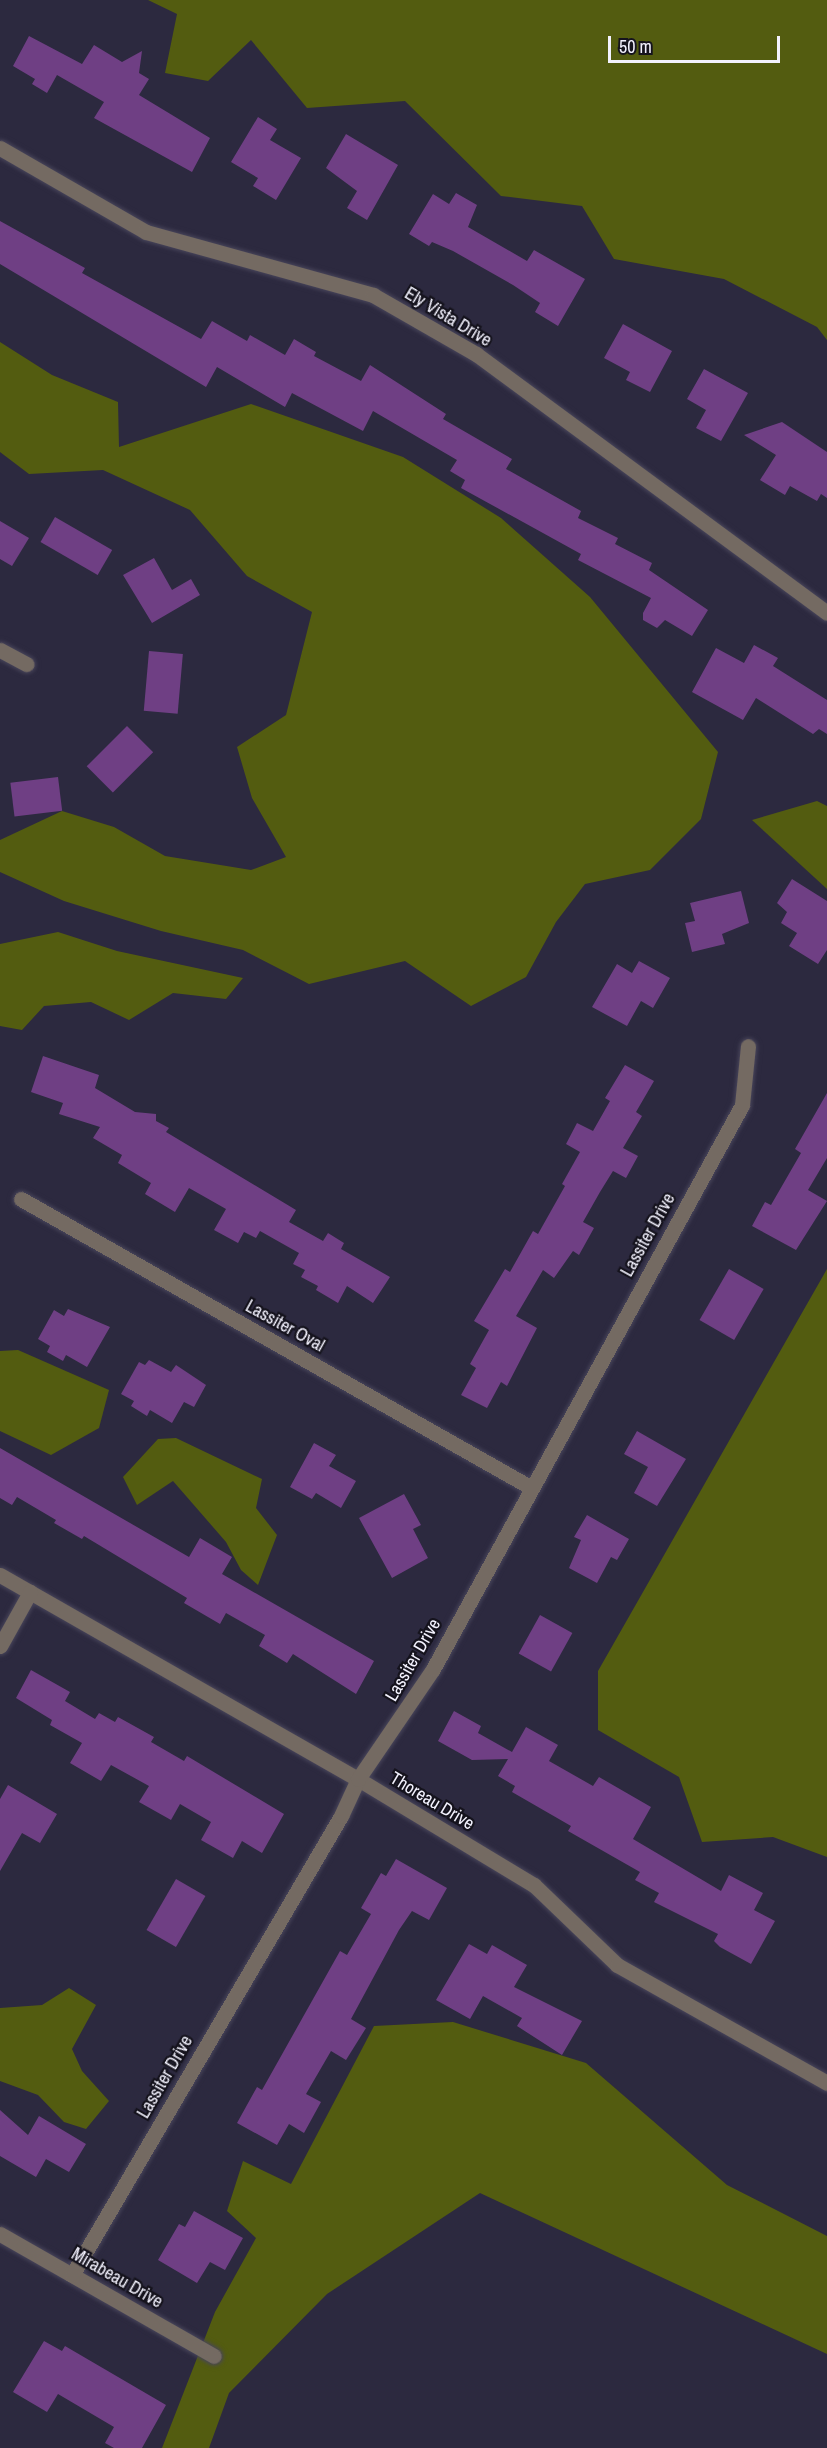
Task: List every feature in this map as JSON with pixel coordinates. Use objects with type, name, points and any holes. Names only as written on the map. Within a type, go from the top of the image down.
[{"type":"street","name":"Ely Vista Drive","points":[[0,148],[146,232],[373,295],[476,354],[827,613]]},
{"type":"street","points":[[0,650],[26,664]]},
{"type":"street","name":"Lassiter Drive","points":[[72,2275],[335,1826],[358,1779],[433,1669],[530,1487],[742,1105],[748,1046]]},
{"type":"street","name":"Lassiter Oval","points":[[21,1199],[530,1487]]},
{"type":"street","name":"Thoreau Drive","points":[[0,1575],[358,1779],[534,1885],[617,1965],[827,2083]]},
{"type":"street","points":[[0,1646],[30,1592]]},
{"type":"street","name":"Mirabeau Drive","points":[[0,2234],[214,2356]]},
{"type":"green space","points":[[148,0],[827,0],[827,340],[817,327],[724,279],[614,259],[582,206],[501,196],[405,101],[307,108],[251,40],[208,81],[165,73],[177,14]]},
{"type":"green space","points":[[0,342],[52,375],[118,402],[119,447],[251,404],[403,457],[501,518],[590,597],[718,752],[701,819],[650,870],[585,884],[556,922],[526,977],[471,1006],[405,961],[309,984],[243,950],[161,931],[64,901],[0,872],[0,840],[62,811],[114,827],[165,856],[251,870],[286,857],[252,798],[237,747],[286,715],[312,612],[247,576],[190,510],[103,470],[29,474],[0,452]]},
{"type":"green space","points":[[817,801],[827,806],[827,889],[752,820]]},
{"type":"green space","points":[[58,932],[117,951],[243,978],[226,999],[173,993],[129,1020],[91,1002],[44,1006],[22,1030],[0,1026],[0,944]]},
{"type":"green space","points":[[827,1269],[827,1857],[773,1837],[702,1842],[679,1777],[598,1730],[598,1671]]},
{"type":"green space","points":[[18,1350],[109,1390],[99,1428],[51,1455],[0,1431],[0,1351]]},
{"type":"green space","points":[[176,1438],[262,1479],[256,1508],[277,1535],[258,1585],[241,1570],[226,1542],[173,1481],[137,1505],[123,1477],[158,1439]]},
{"type":"green space","points":[[69,1988],[96,2005],[72,2049],[82,2071],[109,2101],[86,2129],[64,2122],[38,2095],[0,2081],[0,2008],[42,2005]]},
{"type":"green space","points":[[453,2022],[586,2063],[727,2185],[827,2236],[827,2354],[480,2193],[327,2294],[229,2393],[209,2448],[162,2448],[215,2312],[256,2238],[227,2211],[243,2161],[291,2184],[374,2026]]},
{"type":"building","points":[[29,36],[82,64],[94,45],[122,62],[142,51],[139,73],[149,79],[139,95],[210,138],[192,172],[94,118],[104,102],[57,75],[47,93],[32,84],[35,79],[13,66]]},
{"type":"building","points":[[258,117],[277,129],[270,140],[301,158],[276,200],[253,186],[258,178],[231,162]]},
{"type":"building","points":[[346,134],[398,165],[367,220],[347,208],[357,191],[326,168]]},
{"type":"building","points":[[456,193],[477,205],[468,227],[527,261],[534,250],[585,279],[558,326],[535,312],[540,303],[513,285],[453,251],[432,242],[429,246],[409,234],[433,194],[449,204]]},
{"type":"building","points":[[0,221],[85,268],[82,273],[201,339],[212,321],[247,341],[250,335],[285,355],[294,339],[316,352],[314,356],[361,381],[370,365],[446,414],[443,419],[512,459],[506,469],[581,511],[578,518],[618,538],[615,544],[652,563],[649,570],[708,610],[692,636],[665,620],[657,628],[643,620],[643,613],[651,598],[578,560],[581,554],[461,488],[465,480],[450,471],[457,460],[373,411],[363,431],[292,393],[285,407],[217,367],[206,387],[0,264]]},
{"type":"building","points":[[623,324],[672,351],[650,392],[626,380],[630,372],[604,358]]},
{"type":"building","points":[[704,369],[748,393],[721,441],[696,428],[706,410],[687,399]]},
{"type":"building","points":[[782,422],[827,452],[827,498],[821,494],[817,501],[790,486],[785,495],[760,480],[776,455],[744,435]]},
{"type":"building","points":[[55,517],[112,550],[98,575],[41,542]]},
{"type":"building","points":[[0,521],[29,538],[12,566],[0,559]]},
{"type":"building","points":[[154,558],[172,590],[191,579],[200,595],[152,623],[123,575]]},
{"type":"building","points":[[754,645],[778,658],[773,666],[827,700],[827,734],[819,729],[813,734],[756,698],[743,720],[692,692],[716,648],[744,663]]},
{"type":"building","points":[[149,651],[183,654],[178,714],[144,711]]},
{"type":"building","points":[[127,726],[153,752],[113,792],[87,766]]},
{"type":"building","points":[[58,777],[62,811],[15,817],[10,783]]},
{"type":"building","points":[[792,879],[827,901],[827,950],[818,964],[789,946],[797,933],[781,923],[787,912],[777,903]]},
{"type":"building","points":[[741,891],[749,923],[722,934],[725,944],[692,952],[685,923],[695,921],[690,903]]},
{"type":"building","points":[[639,961],[670,978],[653,1008],[641,1001],[627,1026],[592,1007],[617,964],[632,973]]},
{"type":"building","points":[[43,1056],[99,1075],[95,1088],[135,1112],[156,1114],[156,1121],[169,1128],[166,1132],[296,1210],[289,1222],[323,1241],[328,1233],[344,1243],[341,1249],[390,1277],[373,1303],[347,1286],[338,1303],[316,1290],[318,1286],[301,1277],[305,1270],[293,1264],[299,1253],[260,1231],[256,1238],[244,1232],[238,1243],[214,1230],[226,1209],[189,1188],[175,1212],[145,1194],[151,1183],[118,1163],[122,1155],[93,1138],[100,1127],[59,1114],[63,1103],[31,1092]]},
{"type":"building","points":[[625,1065],[654,1081],[636,1112],[642,1116],[623,1148],[638,1156],[626,1178],[613,1171],[600,1192],[583,1222],[594,1228],[579,1255],[573,1251],[554,1278],[543,1270],[516,1316],[537,1328],[507,1386],[501,1382],[487,1408],[461,1395],[476,1368],[470,1364],[489,1330],[474,1321],[505,1269],[510,1272],[533,1231],[538,1234],[565,1186],[562,1184],[580,1152],[566,1144],[577,1123],[593,1131],[610,1101],[605,1098]]},
{"type":"building","points":[[827,1093],[827,1158],[808,1190],[827,1201],[796,1250],[752,1226],[765,1202],[771,1205],[801,1153],[795,1149]]},
{"type":"building","points":[[729,1269],[764,1289],[734,1340],[700,1320]]},
{"type":"building","points":[[68,1309],[110,1327],[87,1367],[66,1355],[63,1361],[47,1352],[50,1346],[38,1339],[54,1310],[64,1316]]},
{"type":"building","points":[[149,1360],[171,1372],[176,1365],[206,1385],[194,1407],[184,1402],[172,1423],[150,1410],[147,1416],[131,1406],[134,1401],[121,1394],[139,1362],[145,1365]]},
{"type":"building","points":[[637,1431],[686,1459],[657,1506],[634,1493],[648,1467],[624,1454]]},
{"type":"building","points":[[314,1443],[336,1455],[329,1466],[356,1481],[341,1508],[316,1493],[312,1499],[290,1487]]},
{"type":"building","points":[[0,1448],[189,1557],[200,1538],[232,1557],[222,1574],[374,1661],[356,1694],[293,1654],[287,1663],[259,1646],[265,1635],[226,1613],[220,1624],[184,1603],[187,1598],[84,1536],[82,1539],[54,1523],[56,1520],[17,1497],[12,1505],[0,1498]]},
{"type":"building","points":[[404,1494],[421,1525],[413,1529],[428,1558],[392,1578],[359,1518]]},
{"type":"building","points":[[587,1515],[629,1539],[617,1560],[611,1557],[597,1583],[569,1568],[581,1540],[574,1537]]},
{"type":"building","points":[[540,1615],[572,1633],[551,1671],[519,1653]]},
{"type":"building","points":[[31,1670],[70,1692],[65,1701],[95,1719],[99,1713],[115,1722],[118,1717],[154,1737],[151,1742],[184,1761],[187,1756],[284,1814],[262,1853],[242,1841],[233,1858],[201,1840],[211,1822],[180,1804],[171,1820],[139,1802],[149,1786],[111,1765],[101,1781],[70,1763],[82,1743],[50,1725],[52,1720],[16,1698]]},
{"type":"building","points":[[454,1711],[481,1726],[478,1733],[512,1752],[526,1727],[558,1745],[549,1761],[593,1786],[599,1777],[651,1807],[633,1839],[721,1891],[729,1875],[763,1893],[754,1910],[775,1921],[751,1964],[720,1947],[714,1941],[718,1934],[654,1902],[659,1893],[635,1880],[640,1872],[568,1831],[571,1826],[512,1792],[515,1786],[498,1776],[508,1759],[472,1760],[438,1741]]},
{"type":"building","points":[[8,1785],[57,1814],[40,1843],[22,1833],[0,1871],[0,1799]]},
{"type":"building","points":[[396,1859],[447,1888],[429,1920],[412,1911],[399,1930],[351,2019],[366,2028],[346,2060],[331,2051],[306,2094],[321,2102],[304,2133],[289,2124],[277,2145],[237,2123],[257,2087],[262,2090],[340,1951],[347,1955],[371,1914],[361,1908],[381,1873],[386,1876]]},
{"type":"building","points":[[176,1879],[205,1896],[176,1947],[146,1930]]},
{"type":"building","points":[[469,1944],[487,1954],[492,1945],[527,1965],[514,1987],[582,2021],[562,2055],[517,2026],[522,2018],[483,1996],[470,2019],[436,2000]]},
{"type":"building","points":[[0,2110],[28,2135],[39,2116],[86,2144],[69,2172],[46,2159],[36,2177],[0,2156]]},
{"type":"building","points":[[194,2211],[243,2238],[225,2270],[210,2262],[197,2283],[158,2260],[179,2224],[185,2227]]},
{"type":"building","points":[[44,2341],[62,2351],[65,2346],[166,2405],[142,2448],[114,2448],[105,2443],[114,2427],[58,2394],[47,2412],[13,2392]]}]
